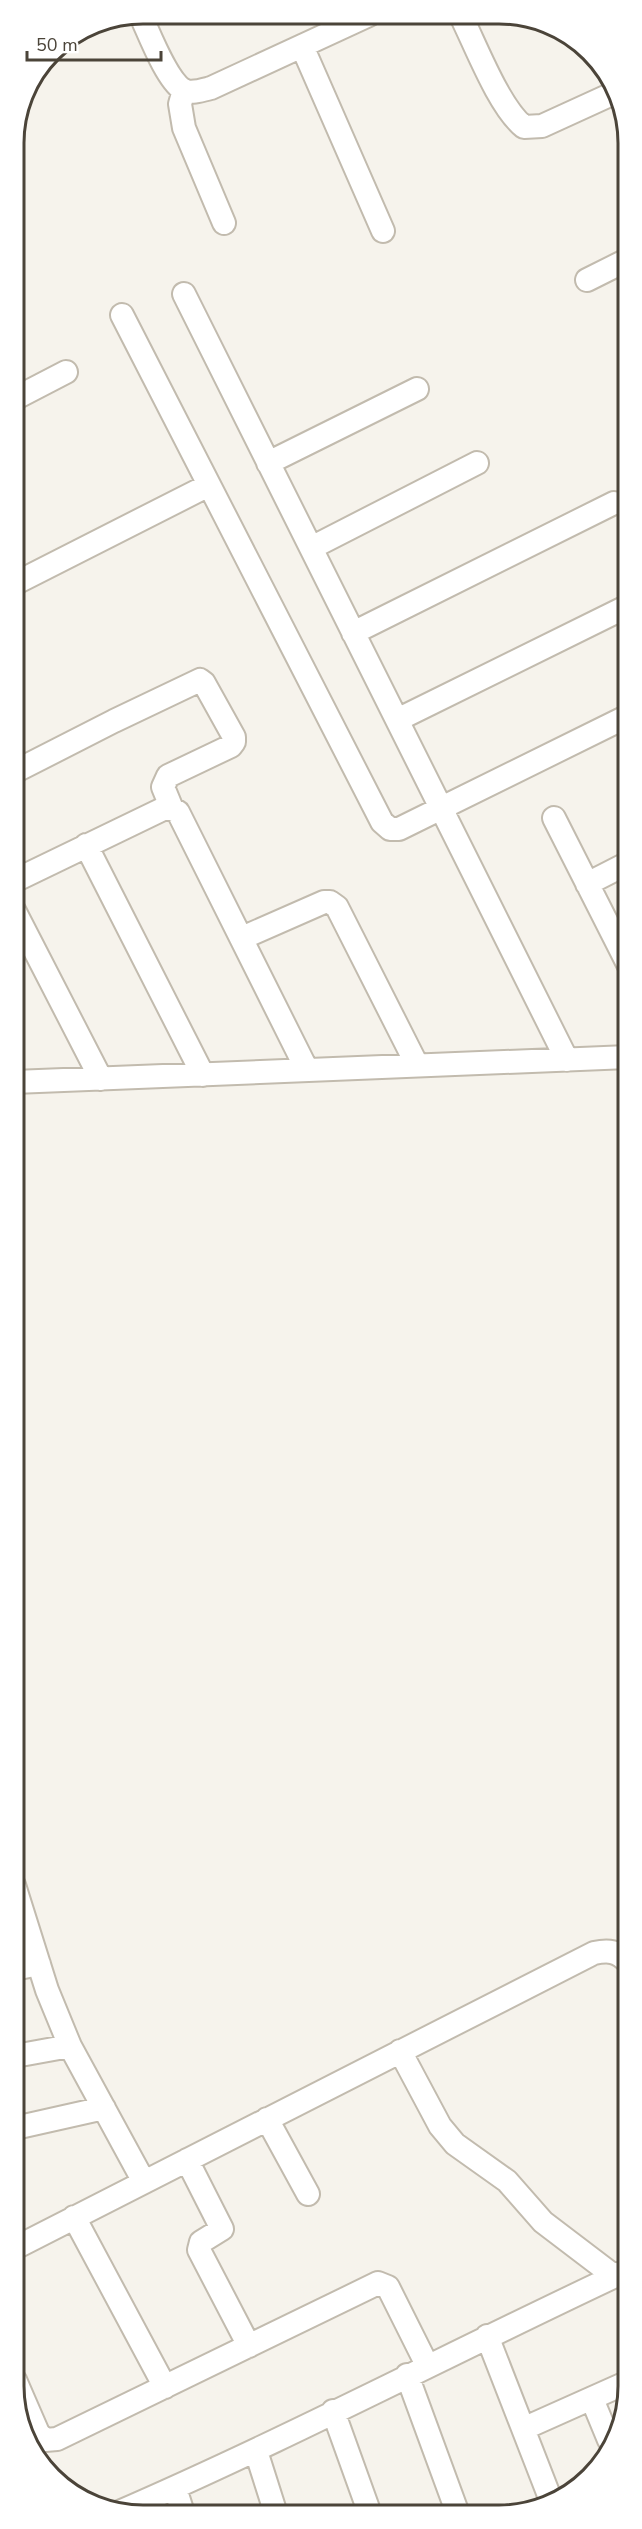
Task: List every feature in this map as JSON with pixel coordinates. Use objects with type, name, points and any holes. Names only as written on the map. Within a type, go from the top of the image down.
[{"type":"street","points":[[145,24],[172,79],[184,90],[195,92],[212,88],[350,24]]},
{"type":"street","points":[[465,24],[514,119],[524,127],[542,126],[608,96]]},
{"type":"street","points":[[302,46],[383,231]]},
{"type":"street","points":[[184,90],[180,104],[184,128],[224,223]]},
{"type":"street","points":[[587,279],[618,264]]},
{"type":"street","points":[[184,294],[567,1060]]},
{"type":"street","points":[[122,315],[382,822],[390,829],[399,829],[618,721]]},
{"type":"street","points":[[24,394],[66,372]]},
{"type":"street","points":[[268,463],[417,389]]},
{"type":"street","points":[[311,548],[477,463]]},
{"type":"street","points":[[24,579],[209,485]]},
{"type":"street","points":[[353,633],[614,503]]},
{"type":"street","points":[[397,720],[618,611]]},
{"type":"street","points":[[24,767],[200,680],[204,683],[234,736],[234,742],[231,746],[168,776],[163,787],[172,809],[182,817],[307,1070]]},
{"type":"street","points":[[24,876],[163,809],[172,809]]},
{"type":"street","points":[[554,818],[618,944]]},
{"type":"street","points":[[86,845],[203,1075]]},
{"type":"street","points":[[587,884],[618,868]]},
{"type":"street","points":[[242,938],[324,902],[330,902],[337,908],[417,1065]]},
{"type":"street","points":[[24,929],[101,1079]]},
{"type":"street","points":[[24,1082],[618,1057]]},
{"type":"street","points":[[24,1917],[70,2046],[144,2182]]},
{"type":"street","points":[[24,2243],[594,1953],[607,1950],[618,1953]]},
{"type":"street","points":[[24,1967],[39,1964]]},
{"type":"street","points":[[24,2054],[70,2046]]},
{"type":"street","points":[[400,2051],[440,2126],[455,2144],[507,2181],[543,2222],[618,2271]]},
{"type":"street","points":[[24,2126],[104,2108]]},
{"type":"street","points":[[267,2119],[308,2194]]},
{"type":"street","points":[[188,2160],[222,2229],[201,2242],[199,2250],[249,2346]]},
{"type":"street","points":[[74,2217],[165,2387]]},
{"type":"street","points":[[136,2505],[256,2451],[417,2370],[618,2274]]},
{"type":"street","points":[[26,2407],[38,2433],[45,2440],[57,2439],[378,2283],[383,2283],[388,2287],[417,2370],[455,2505]]},
{"type":"street","points":[[488,2336],[549,2494]]},
{"type":"street","points":[[525,2428],[618,2386]]},
{"type":"street","points":[[592,2398],[607,2436]]},
{"type":"street","points":[[333,2411],[367,2505]]},
{"type":"street","points":[[256,2451],[273,2505]]},
{"type":"street","points":[[175,2488],[180,2505]]}]
